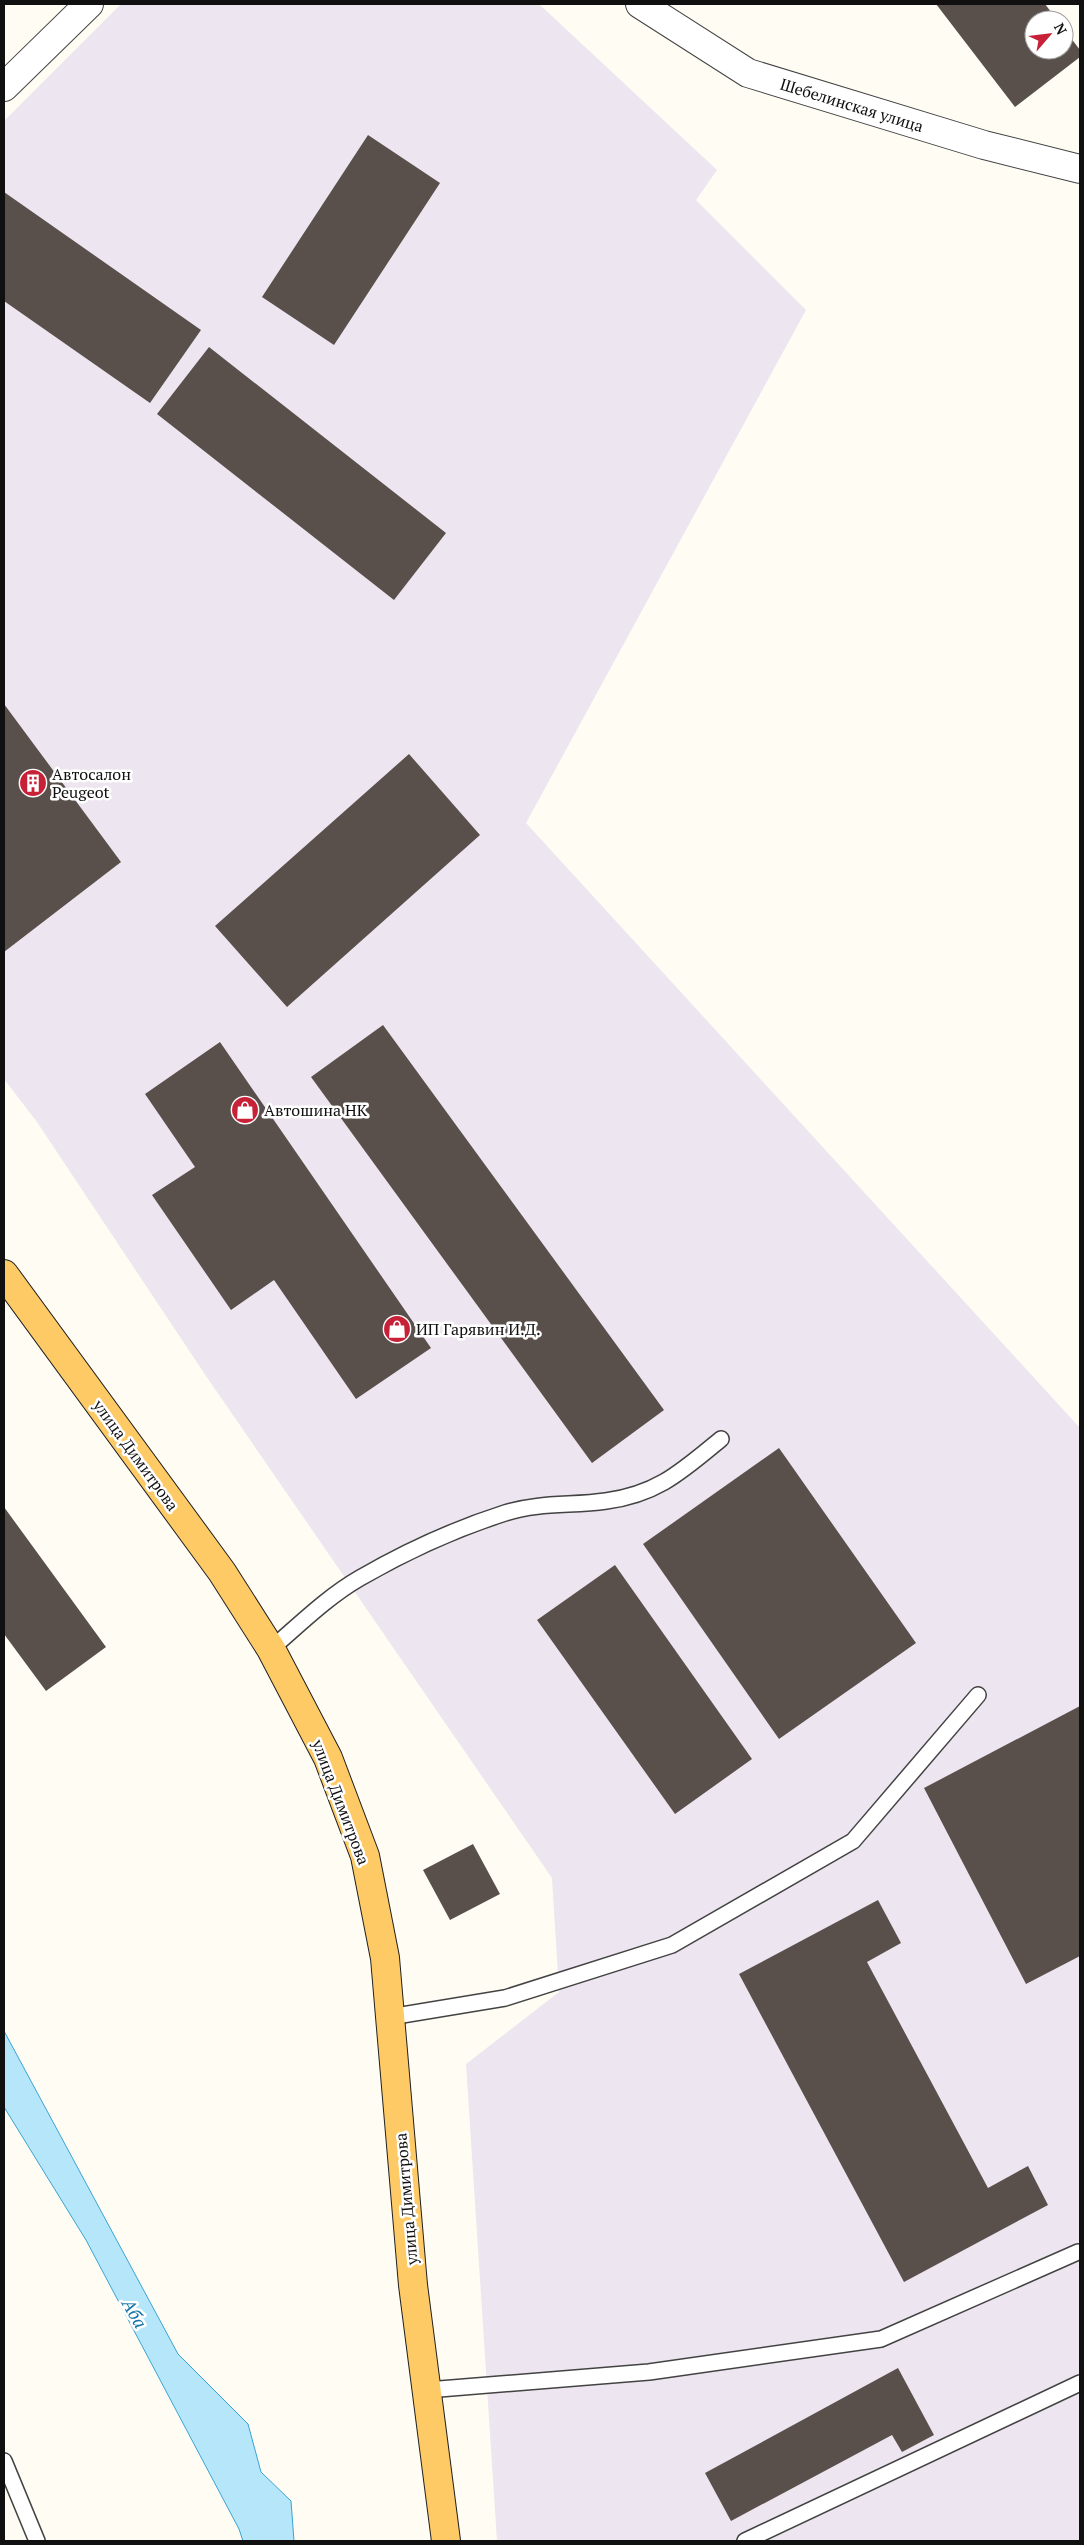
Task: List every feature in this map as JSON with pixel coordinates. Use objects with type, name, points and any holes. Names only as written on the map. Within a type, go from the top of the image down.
[{"type":"main road","name":"улица Димитрова","points":[[4,1274],[222,1572],[270,1649],[328,1758],[365,1856],[385,1958],[414,2285],[446,2541]]},
{"type":"street","points":[[4,87],[89,4]]},
{"type":"street","name":"Шебелинская улица","points":[[640,4],[748,73],[984,145],[1080,168]]},
{"type":"lane","points":[[270,1649],[310,1614],[358,1579],[432,1541],[506,1513],[552,1503],[606,1501],[639,1494],[670,1480],[721,1439]]},
{"type":"lane","points":[[390,2018],[505,1998],[672,1945],[853,1841],[978,1696]]},
{"type":"lane","points":[[427,2390],[649,2372],[882,2339],[1078,2252]]},
{"type":"lane","points":[[745,2541],[1080,2383]]},
{"type":"lane","points":[[4,2461],[37,2541]]},
{"type":"shaded area","points":[[121,4],[539,4],[717,170],[696,200],[806,310],[526,823],[1080,1428],[1080,2541],[497,2541],[466,2064],[559,1992],[552,1878],[206,1376],[37,1122],[4,1079],[4,121]]},
{"type":"water","name":"Аба","points":[[4,2031],[178,2354],[248,2424],[261,2472],[291,2501],[294,2541],[243,2541],[239,2529],[86,2240],[4,2107]]},
{"type":"building","points":[[936,4],[1045,4],[1050,10],[1024,10],[1024,60],[1074,60],[1074,42],[1080,50],[1080,57],[1015,107]]},
{"type":"building","points":[[368,135],[440,183],[334,345],[262,297]]},
{"type":"building","points":[[4,192],[201,330],[150,403],[4,301]]},
{"type":"building","points":[[209,347],[446,533],[394,600],[157,414]]},
{"type":"building","name":"Автосалон Peugeot","points":[[4,704],[121,862],[4,952]]},
{"type":"building","points":[[409,754],[480,835],[287,1007],[215,926]]},
{"type":"building","points":[[383,1025],[664,1410],[592,1463],[311,1077]]},
{"type":"building","points":[[220,1042],[431,1348],[356,1399],[274,1280],[231,1310],[152,1195],[195,1167],[145,1094]]},
{"type":"building","points":[[779,1448],[916,1643],[779,1739],[643,1544]]},
{"type":"building","points":[[4,1507],[106,1647],[46,1691],[4,1634]]},
{"type":"building","points":[[615,1565],[752,1759],[675,1814],[537,1620]]},
{"type":"building","points":[[1080,1706],[1080,1956],[1026,1984],[924,1788]]},
{"type":"building","points":[[473,1844],[500,1894],[450,1920],[423,1870]]},
{"type":"building","points":[[878,1900],[901,1943],[867,1962],[988,2188],[1028,2166],[1048,2205],[904,2282],[739,1974]]},
{"type":"building","points":[[898,2368],[934,2435],[902,2452],[892,2435],[731,2521],[705,2473]]},
{"type":"place","name":"Автосалон Peugeot","points":[[33,783]]},
{"type":"place","name":"Автошина НК","points":[[245,1110]]},
{"type":"place","name":"ИП Гарявин И.Д.","points":[[397,1329]]}]
